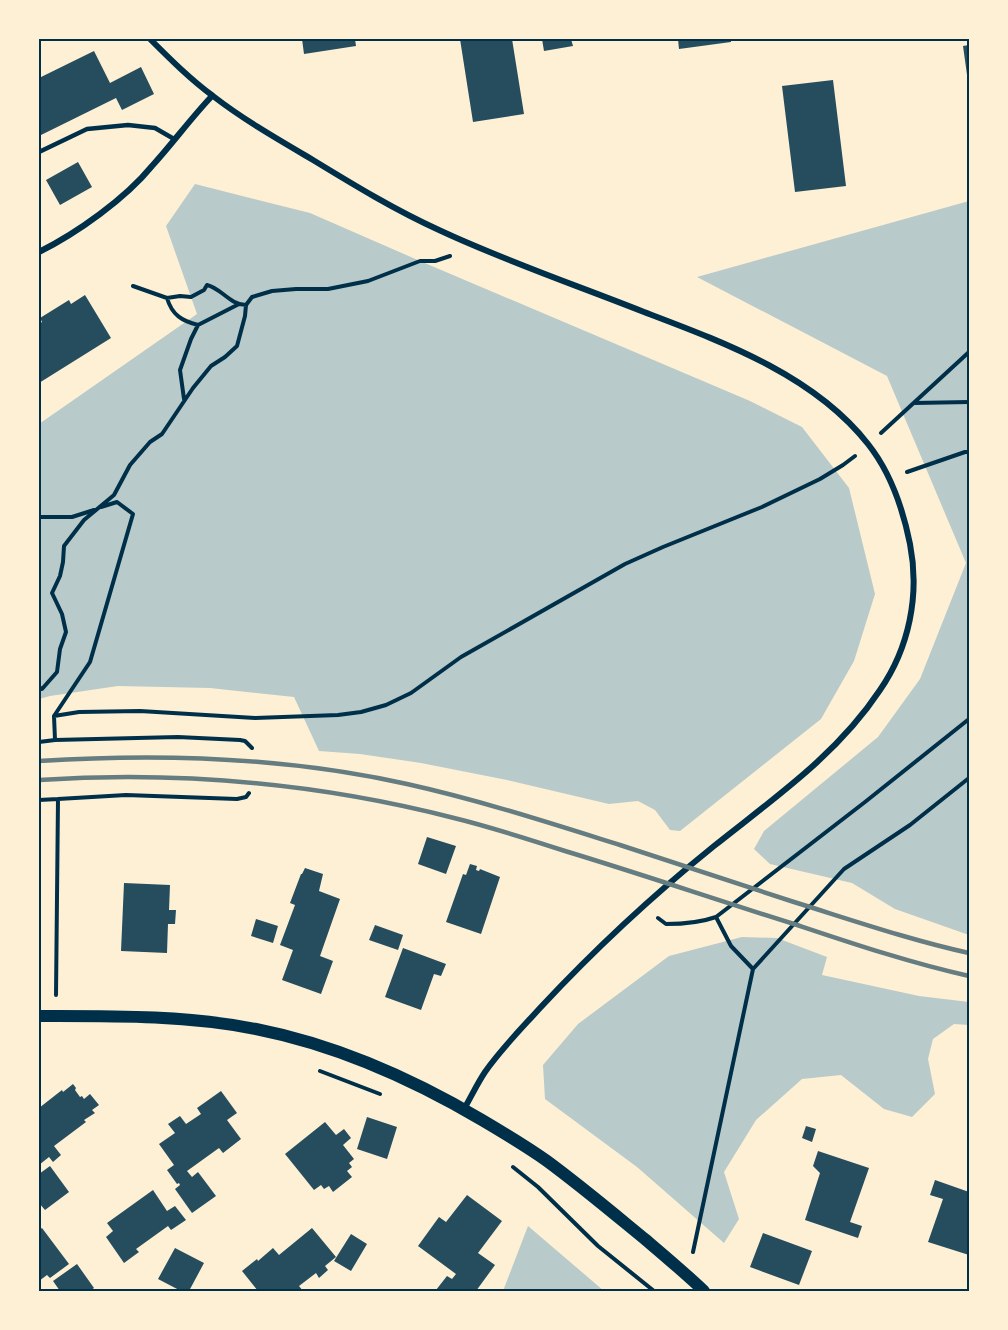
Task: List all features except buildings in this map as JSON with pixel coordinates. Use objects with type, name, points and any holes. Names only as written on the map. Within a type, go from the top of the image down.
[{"type":"main road","points":[[39,1016],[191,1020],[290,1036],[365,1061],[464,1109],[547,1161],[618,1216],[704,1291]]},
{"type":"street","points":[[150,39],[212,96],[265,131],[400,211],[498,255],[730,346],[790,378],[827,403],[869,444],[889,478],[906,526],[912,554],[914,583],[912,608],[905,639],[895,666],[862,715],[841,741],[819,762],[644,905],[578,968],[500,1052],[478,1083],[464,1109]]},
{"type":"street","points":[[39,252],[114,204],[152,168],[212,96]]},
{"type":"lane","points":[[39,152],[87,129],[128,125],[155,128],[174,139]]},
{"type":"path","points":[[39,688],[42,689],[57,672],[60,649],[66,632],[62,614],[52,593],[60,576],[64,546],[84,520],[114,495],[130,465],[150,442],[162,434],[211,366],[237,346],[246,305],[252,297],[272,291],[328,289],[368,281],[420,261],[435,261],[455,255]]},
{"type":"path","points":[[133,286],[166,298],[191,297],[204,290],[207,285],[213,286],[225,297],[240,305],[246,305]]},
{"type":"path","points":[[166,298],[170,308],[185,322],[198,325]]},
{"type":"path","points":[[185,401],[180,370],[198,325],[238,304]]},
{"type":"path","points":[[54,716],[79,712],[140,711],[255,718],[338,715],[362,712],[386,705],[411,693],[460,657],[594,581],[663,547],[762,507],[820,479],[843,465],[869,444],[969,352]]},
{"type":"path","points":[[914,403],[969,402]]},
{"type":"path","points":[[889,478],[964,452],[969,453]]},
{"type":"path","points":[[39,517],[72,517],[117,502],[133,514],[90,662],[54,716],[55,740]]},
{"type":"path","points":[[644,905],[666,924],[695,923],[716,917],[969,718]]},
{"type":"path","points":[[39,742],[178,737],[240,740],[245,741],[252,748]]},
{"type":"path","points":[[682,1270],[694,1252],[753,969],[844,869],[909,825],[969,778]]},
{"type":"path","points":[[39,800],[126,795],[237,799],[249,793]]},
{"type":"path","points":[[56,996],[58,799]]},
{"type":"path","points":[[716,917],[731,946],[753,969]]},
{"type":"path","points":[[314,1069],[384,1096]]},
{"type":"path","points":[[508,1164],[538,1187],[598,1246],[654,1291]]},
{"type":"shaded area","points":[[195,184],[310,213],[750,401],[802,427],[849,488],[875,594],[854,661],[821,719],[680,831],[670,830],[655,810],[638,801],[609,804],[421,763],[360,754],[319,751],[294,697],[210,688],[118,686],[39,699],[39,424],[197,314],[166,226]]},
{"type":"shaded area","points":[[969,201],[969,935],[895,909],[852,883],[770,864],[754,849],[764,831],[878,737],[920,679],[966,563],[887,376],[697,277]]},
{"type":"shaded area","points":[[742,937],[777,938],[827,957],[822,975],[919,996],[969,1002],[969,1025],[954,1024],[933,1039],[928,1059],[935,1094],[912,1117],[884,1109],[841,1075],[802,1079],[756,1120],[724,1172],[739,1219],[724,1243],[637,1167],[545,1099],[543,1065],[578,1024],[669,956]]},
{"type":"shaded area","points":[[528,1226],[604,1291],[503,1291]]},
{"type":"railway","points":[[39,761],[131,757],[224,759],[316,768],[407,784],[514,812],[881,929],[969,953]]},
{"type":"railway","points":[[39,780],[144,777],[248,782],[300,788],[403,806],[510,833],[881,952],[969,976]]}]
